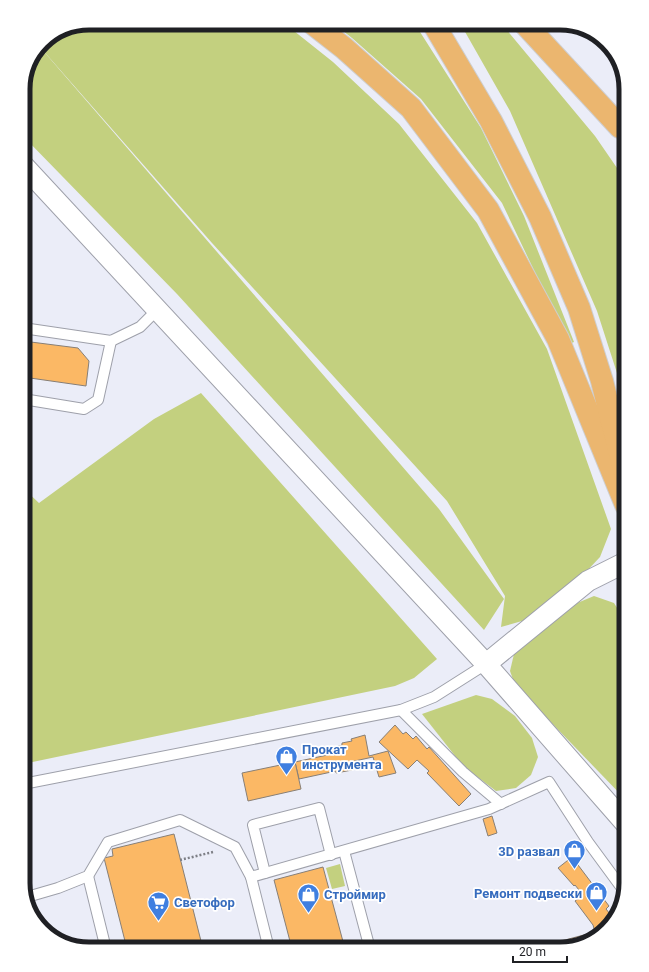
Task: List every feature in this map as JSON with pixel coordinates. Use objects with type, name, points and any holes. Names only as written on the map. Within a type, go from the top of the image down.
[{"type":"main road","points":[[321,30],[344,48],[411,108],[488,210],[558,339],[619,488]]},
{"type":"main road","points":[[437,30],[491,121],[540,217],[579,308],[602,381],[619,449]]},
{"type":"main road","points":[[530,30],[619,127]]},
{"type":"main road","points":[[547,30],[619,126]]},
{"type":"street","points":[[30,172],[486,664],[619,816]]},
{"type":"street","points":[[486,664],[588,581],[619,566]]},
{"type":"lane","points":[[30,329],[111,341],[140,327],[158,309]]},
{"type":"lane","points":[[30,400],[84,409],[98,400],[111,341]]},
{"type":"lane","points":[[30,783],[401,710],[434,697],[486,664]]},
{"type":"lane","points":[[401,710],[463,772],[501,804]]},
{"type":"lane","points":[[251,877],[488,809],[549,782],[588,842],[619,884]]},
{"type":"lane","points":[[265,873],[253,825],[319,808],[331,855]]},
{"type":"lane","points":[[32,896],[58,888],[88,876],[108,842],[180,820],[235,847],[251,877],[267,942]]},
{"type":"lane","points":[[344,851],[368,942]]},
{"type":"lane","points":[[88,876],[104,942]]},
{"type":"path","points":[[180,860],[192,857]]},
{"type":"green space","points":[[89,30],[293,30],[333,62],[399,124],[477,223],[547,349],[611,529],[600,557],[568,591],[529,619],[501,627],[505,596],[447,501],[212,243],[44,51],[47,47],[66,34]]},
{"type":"green space","points":[[342,30],[419,30],[481,128],[524,216],[574,342],[569,344],[502,203],[421,99]]},
{"type":"green space","points":[[464,30],[507,30],[595,136],[619,171],[619,379],[597,311],[510,111]]},
{"type":"green space","points":[[44,51],[439,509],[504,599],[484,630],[177,294],[30,143],[30,85],[36,63]]},
{"type":"green space","points":[[201,393],[437,659],[414,678],[395,686],[30,763],[30,495],[39,503],[154,419]]},
{"type":"green space","points":[[594,596],[614,603],[619,611],[619,793],[515,685],[510,671],[514,654],[570,606]]},
{"type":"green space","points":[[476,695],[492,699],[515,716],[532,738],[538,757],[531,775],[516,788],[496,791],[463,766],[422,714]]},
{"type":"green space","points":[[340,864],[345,886],[332,889],[326,868]]},
{"type":"building","points":[[30,342],[78,348],[89,361],[86,386],[30,378]]},
{"type":"building","points":[[395,725],[403,734],[406,732],[413,739],[416,736],[427,749],[429,747],[471,794],[459,806],[427,773],[429,771],[417,760],[408,769],[379,742]]},
{"type":"building","points":[[365,735],[369,756],[388,751],[396,773],[379,777],[373,757],[350,762],[352,770],[336,773],[336,771],[299,779],[295,762],[332,754],[331,749],[342,745],[342,743],[352,741],[351,739]]},
{"type":"building","points":[[295,762],[301,789],[248,801],[242,773]]},
{"type":"building","points":[[492,816],[497,833],[488,836],[483,819]]},
{"type":"building","points":[[174,834],[201,942],[125,942],[104,858],[113,856],[112,849]]},
{"type":"building","points":[[572,857],[609,906],[606,909],[610,914],[602,925],[595,931],[593,925],[575,901],[583,895],[558,868]]},
{"type":"building","name":"Строймир","points":[[323,867],[343,942],[290,942],[274,880]]},
{"type":"building","points":[[592,933],[583,938],[557,942]]},
{"type":"place","name":"Прокат инструмента","points":[[287,776]]},
{"type":"place","name":"3D развал","points":[[575,870]]},
{"type":"place","name":"Ремонт подвески","points":[[597,912]]},
{"type":"place","name":"Строймир","points":[[309,914]]},
{"type":"place","name":"Светофор","points":[[158,922]]}]
